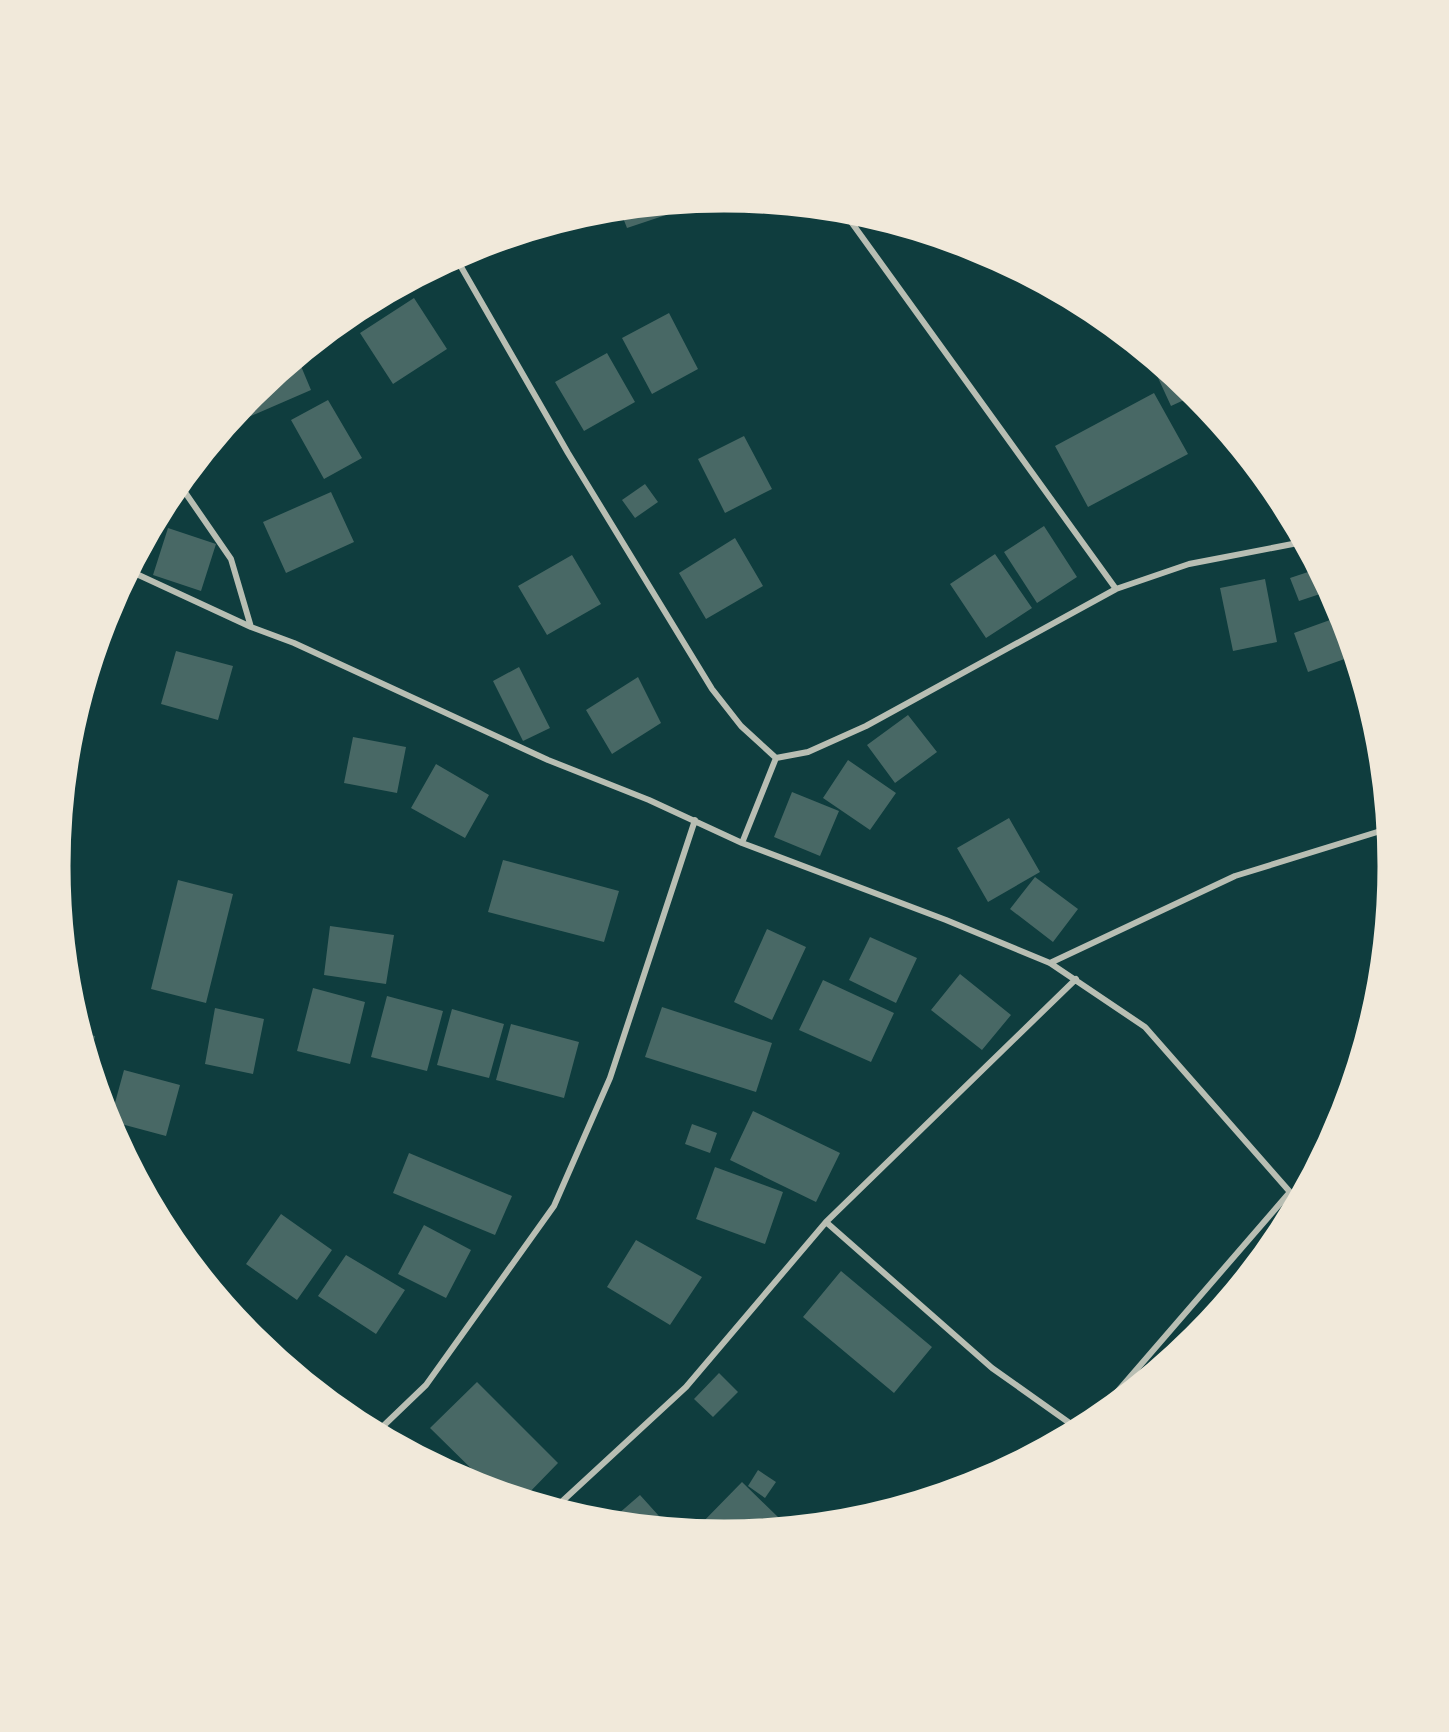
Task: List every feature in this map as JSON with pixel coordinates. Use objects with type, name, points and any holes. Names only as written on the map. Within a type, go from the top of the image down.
[{"type":"street","points":[[852,223],[1116,589]]},
{"type":"street","points":[[461,266],[568,453],[712,689],[741,726],[776,758]]},
{"type":"street","points":[[185,493],[231,559],[251,627]]},
{"type":"street","points":[[776,758],[808,752],[866,726],[1116,589],[1189,564],[1295,544]]},
{"type":"street","points":[[137,575],[251,627],[294,643],[548,760],[649,800],[742,843],[946,920],[1050,963],[1145,1027],[1290,1192],[1119,1389]]},
{"type":"street","points":[[742,843],[776,758]]},
{"type":"street","points":[[384,1426],[426,1385],[554,1206],[610,1078],[695,820]]},
{"type":"street","points":[[1050,963],[1235,876],[1379,831]]},
{"type":"street","points":[[563,1501],[686,1387],[826,1222],[1076,979]]},
{"type":"street","points":[[826,1222],[992,1368],[1070,1423]]},
{"type":"building","points":[[672,213],[627,228],[623,219]]},
{"type":"building","points":[[414,298],[447,349],[393,384],[360,333]]},
{"type":"building","points":[[669,313],[698,369],[652,394],[622,338]]},
{"type":"building","points":[[607,353],[635,402],[584,431],[555,382]]},
{"type":"building","points":[[301,366],[311,390],[247,418]]},
{"type":"building","points":[[1155,371],[1185,399],[1171,406]]},
{"type":"building","points":[[1154,393],[1188,454],[1088,507],[1055,446]]},
{"type":"building","points":[[328,400],[362,458],[324,479],[291,420]]},
{"type":"building","points":[[744,436],[772,489],[725,513],[698,459]]},
{"type":"building","points":[[645,484],[658,502],[635,518],[622,500]]},
{"type":"building","points":[[331,492],[354,542],[286,573],[263,522]]},
{"type":"building","points":[[1044,526],[1077,577],[1037,603],[1004,552]]},
{"type":"building","points":[[168,528],[216,544],[201,591],[153,575]]},
{"type":"building","points":[[735,538],[763,586],[706,619],[679,573]]},
{"type":"building","points":[[995,554],[1032,608],[986,638],[950,584]]},
{"type":"building","points":[[572,555],[601,604],[547,635],[518,586]]},
{"type":"building","points":[[1310,571],[1320,594],[1299,601],[1290,578]]},
{"type":"building","points":[[1265,579],[1277,642],[1233,651],[1220,588]]},
{"type":"building","points":[[1332,619],[1346,658],[1308,672],[1294,633]]},
{"type":"building","points":[[176,651],[233,666],[218,720],[161,704]]},
{"type":"building","points":[[519,667],[550,728],[523,741],[493,681]]},
{"type":"building","points":[[638,677],[661,723],[612,754],[586,710]]},
{"type":"building","points":[[908,715],[937,752],[895,783],[867,745]]},
{"type":"building","points":[[353,737],[406,747],[397,793],[344,783]]},
{"type":"building","points":[[848,760],[896,793],[870,830],[823,798]]},
{"type":"building","points":[[436,764],[489,795],[465,838],[411,808]]},
{"type":"building","points":[[792,792],[839,811],[820,856],[774,837]]},
{"type":"building","points":[[1009,818],[1040,872],[988,902],[957,848]]},
{"type":"building","points":[[503,860],[619,891],[604,942],[488,912]]},
{"type":"building","points":[[1035,877],[1078,909],[1053,942],[1010,909]]},
{"type":"building","points":[[178,880],[233,894],[206,1003],[151,989]]},
{"type":"building","points":[[330,926],[394,935],[386,984],[324,975]]},
{"type":"building","points":[[767,929],[806,947],[772,1020],[734,1002]]},
{"type":"building","points":[[870,937],[917,958],[896,1003],[849,980]]},
{"type":"building","points":[[960,974],[1011,1015],[982,1050],[931,1010]]},
{"type":"building","points":[[823,980],[894,1013],[871,1062],[799,1030]]},
{"type":"building","points":[[313,988],[365,1002],[350,1064],[297,1051]]},
{"type":"building","points":[[387,996],[443,1011],[427,1071],[371,1057]]},
{"type":"building","points":[[662,1007],[772,1043],[756,1092],[645,1057]]},
{"type":"building","points":[[215,1008],[264,1019],[253,1074],[205,1064]]},
{"type":"building","points":[[452,1009],[504,1024],[489,1078],[437,1065]]},
{"type":"building","points":[[511,1024],[579,1042],[564,1098],[496,1080]]},
{"type":"building","points":[[124,1070],[180,1085],[166,1136],[122,1124],[114,1105]]},
{"type":"building","points":[[753,1111],[840,1153],[816,1202],[730,1160]]},
{"type":"building","points":[[692,1124],[717,1133],[710,1153],[685,1144]]},
{"type":"building","points":[[409,1153],[512,1196],[495,1235],[393,1193]]},
{"type":"building","points":[[715,1167],[783,1192],[765,1244],[696,1219]]},
{"type":"building","points":[[281,1214],[332,1250],[297,1300],[246,1264]]},
{"type":"building","points":[[424,1225],[471,1250],[446,1298],[398,1274]]},
{"type":"building","points":[[636,1240],[702,1277],[670,1325],[607,1287]]},
{"type":"building","points":[[346,1255],[405,1290],[376,1334],[318,1296]]},
{"type":"building","points":[[841,1271],[932,1347],[894,1393],[803,1317]]},
{"type":"building","points":[[719,1373],[738,1392],[713,1417],[694,1399]]},
{"type":"building","points":[[477,1382],[558,1463],[530,1492],[475,1472],[430,1428]]},
{"type":"building","points":[[758,1470],[776,1482],[765,1498],[748,1486]]},
{"type":"building","points":[[742,1482],[779,1518],[724,1522],[704,1521]]},
{"type":"building","points":[[640,1495],[661,1518],[639,1516],[620,1513]]}]
